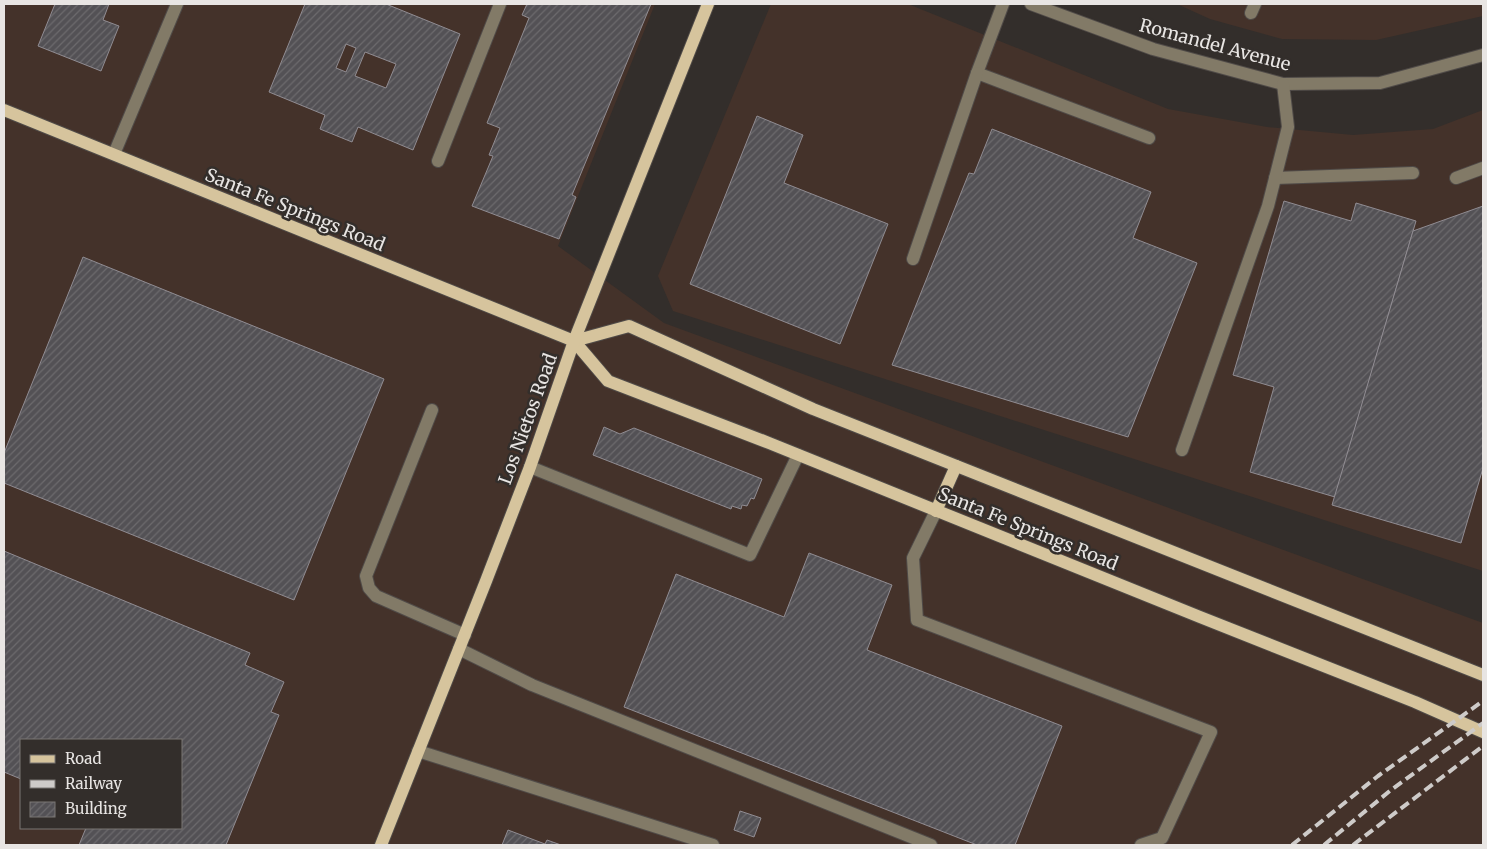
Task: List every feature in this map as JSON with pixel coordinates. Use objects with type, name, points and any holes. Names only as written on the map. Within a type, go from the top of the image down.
[{"type":"main road","name":"Los Nietos Road","points":[[381,845],[530,467],[574,341],[708,4]]},
{"type":"main road","name":"Santa Fe Springs Road","points":[[4,110],[276,222],[574,341],[608,381],[1415,702],[1483,732]]},
{"type":"main road","name":"Santa Fe Springs Road","points":[[574,341],[629,326],[813,409],[1483,675]]},
{"type":"main road","points":[[936,511],[956,466]]},
{"type":"street","points":[[114,154],[177,4]]},
{"type":"street","points":[[438,161],[500,4]]},
{"type":"street","points":[[913,259],[977,73],[1003,4]]},
{"type":"street","name":"Romandel Avenue","points":[[1031,4],[1153,49],[1283,84],[1380,83],[1483,55]]},
{"type":"street","points":[[977,73],[1149,138]]},
{"type":"street","points":[[1182,450],[1268,206],[1288,127],[1283,84]]},
{"type":"street","points":[[1456,178],[1483,168]]},
{"type":"street","points":[[1275,178],[1413,173]]},
{"type":"street","points":[[432,410],[366,576],[369,588],[376,596],[464,635]]},
{"type":"street","points":[[530,467],[750,555],[798,455]]},
{"type":"street","points":[[936,511],[913,558],[917,620],[1210,732],[1162,838],[1141,845]]},
{"type":"street","points":[[459,649],[532,685],[931,845]]},
{"type":"street","points":[[418,751],[713,845]]},
{"type":"shaded area","points":[[4,4],[655,4],[558,246],[664,323],[1483,623],[1483,845],[4,845]]},
{"type":"shaded area","points":[[771,4],[908,4],[1168,109],[1267,127],[1353,135],[1433,129],[1483,110],[1483,571],[673,311],[658,276]]},
{"type":"shaded area","points":[[1177,4],[1483,4],[1483,16],[1376,40],[1282,39],[1210,19]]},
{"type":"building","points":[[55,4],[109,4],[103,20],[119,26],[101,71],[38,46]]},
{"type":"building","points":[[305,4],[386,4],[460,34],[413,150],[358,127],[352,142],[320,129],[325,115],[269,92]],"holes":[[[346,44],[356,48],[346,72],[336,68]],[[365,52],[396,64],[386,88],[355,76]]]},
{"type":"building","points":[[527,4],[651,4],[572,195],[576,197],[559,239],[472,206],[493,156],[489,155],[500,128],[487,123],[529,18],[522,15]]},
{"type":"building","points":[[757,116],[803,135],[784,183],[888,224],[840,344],[690,284]]},
{"type":"building","points":[[992,129],[1151,192],[1133,238],[1197,263],[1128,437],[892,365],[969,173],[974,174]]},
{"type":"building","points":[[1284,201],[1351,221],[1356,203],[1416,221],[1335,497],[1250,472],[1274,387],[1233,375]]},
{"type":"building","points":[[1483,206],[1483,468],[1461,543],[1332,505],[1413,231]]},
{"type":"building","points":[[83,257],[384,379],[294,600],[4,483],[4,453]]},
{"type":"building","points":[[604,427],[620,434],[634,428],[762,479],[754,499],[751,498],[747,506],[742,505],[741,509],[732,506],[731,509],[593,455]]},
{"type":"building","points":[[4,551],[250,653],[245,665],[284,682],[271,712],[279,715],[226,845],[79,845],[86,829],[182,829],[182,739],[20,739],[20,779],[4,772]]},
{"type":"building","points":[[809,553],[892,585],[867,650],[1062,726],[1015,845],[977,845],[624,707],[676,574],[784,617]]},
{"type":"building","points":[[740,811],[761,818],[754,837],[734,830]]},
{"type":"building","points":[[508,830],[545,844],[547,840],[561,845],[502,845]]},
{"type":"railway","points":[[1292,845],[1378,776],[1483,701]]},
{"type":"railway","points":[[1324,845],[1391,790],[1483,723]]},
{"type":"railway","points":[[1353,845],[1483,746]]}]
